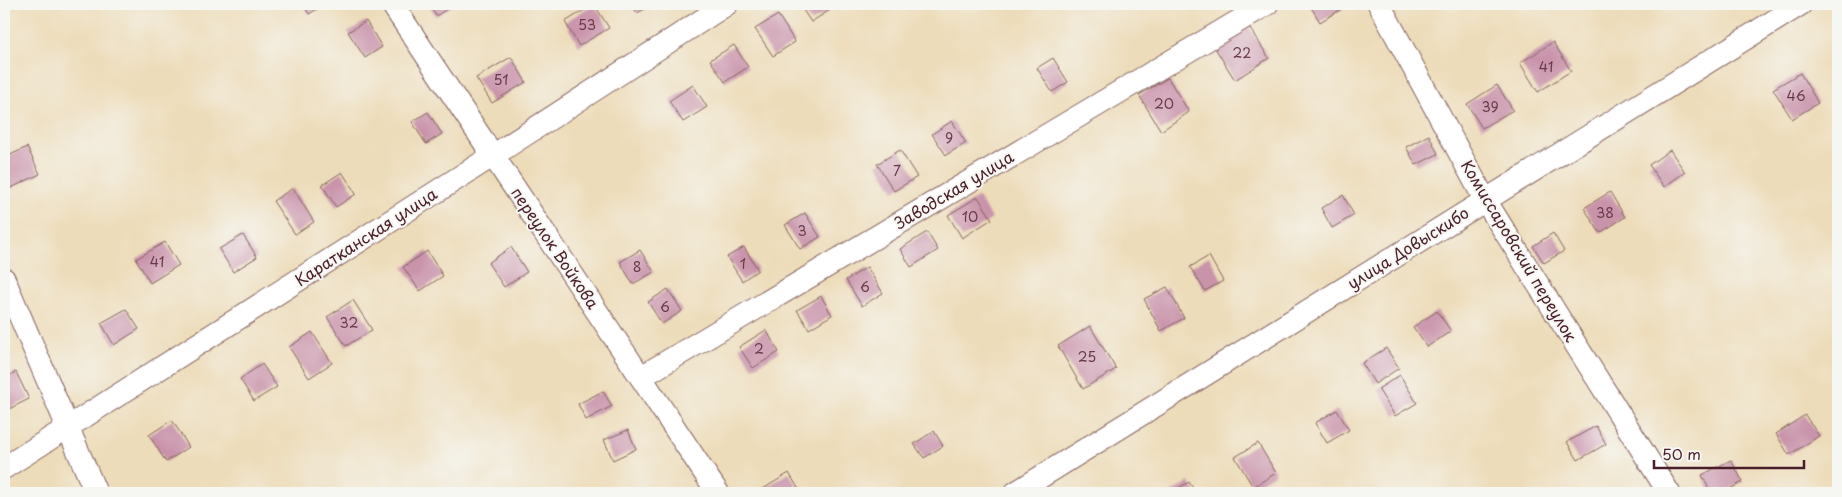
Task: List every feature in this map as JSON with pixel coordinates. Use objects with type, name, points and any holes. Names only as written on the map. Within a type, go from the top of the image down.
[{"type":"street","name":"переулок Войкова","points":[[392,4],[718,493]]},
{"type":"street","name":"Каратканская улица","points":[[4,468],[727,4]]},
{"type":"street","name":"Заводская улица","points":[[641,377],[1267,4]]},
{"type":"street","name":"Комиссаровский переулок","points":[[1379,4],[1486,200],[1668,493]]},
{"type":"street","name":"улица Довыскибо","points":[[1016,493],[1801,4]]},
{"type":"street","points":[[4,279],[96,493]]},
{"type":"building","points":[[303,4],[325,4],[309,14]]},
{"type":"building","points":[[428,4],[455,4],[436,16]]},
{"type":"building","points":[[594,4],[609,28],[579,46],[565,22]]},
{"type":"building","points":[[632,4],[654,4],[637,13]]},
{"type":"building","points":[[799,4],[826,4],[830,10],[811,22]]},
{"type":"building","points":[[1309,4],[1350,4],[1320,22]]},
{"type":"building","points":[[778,15],[795,42],[773,56],[755,29]]},
{"type":"building","points":[[366,21],[382,47],[365,58],[348,32]]},
{"type":"building","points":[[1249,27],[1269,58],[1235,80],[1215,48]]},
{"type":"building","points":[[1553,42],[1571,71],[1538,92],[1520,63]]},
{"type":"building","points":[[734,45],[748,67],[725,82],[710,60]]},
{"type":"building","points":[[511,57],[526,82],[492,103],[476,78]]},
{"type":"building","points":[[1053,58],[1068,82],[1052,92],[1037,68]]},
{"type":"building","points":[[1800,73],[1818,103],[1792,119],[1773,89]]},
{"type":"building","points":[[1168,78],[1189,112],[1161,131],[1139,95]]},
{"type":"building","points":[[693,85],[707,107],[683,122],[669,101]]},
{"type":"building","points":[[1497,85],[1513,110],[1482,128],[1467,104]]},
{"type":"building","points":[[428,112],[442,134],[426,144],[412,122]]},
{"type":"building","points":[[952,121],[966,143],[946,155],[932,134]]},
{"type":"building","points":[[1429,135],[1438,154],[1416,165],[1406,147]]},
{"type":"building","points":[[27,147],[40,174],[9,189],[4,177],[4,158]]},
{"type":"building","points":[[900,150],[917,177],[894,191],[877,164]]},
{"type":"building","points":[[1670,150],[1685,172],[1664,187],[1649,165]]},
{"type":"building","points":[[342,172],[356,194],[336,207],[322,185]]},
{"type":"building","points":[[293,188],[314,222],[295,234],[273,201]]},
{"type":"building","points":[[1610,192],[1625,217],[1600,233],[1584,208]]},
{"type":"building","points":[[1343,195],[1354,215],[1332,228],[1321,208]]},
{"type":"building","points":[[978,197],[992,219],[962,238],[948,215]]},
{"type":"building","points":[[805,213],[820,237],[800,249],[785,225]]},
{"type":"building","points":[[927,232],[938,250],[911,267],[900,249]]},
{"type":"building","points":[[1553,233],[1564,251],[1544,263],[1533,246]]},
{"type":"building","points":[[243,235],[257,257],[233,272],[219,249]]},
{"type":"building","points":[[165,242],[179,265],[150,283],[136,259]]},
{"type":"building","points":[[511,247],[527,272],[504,287],[488,263]]},
{"type":"building","points":[[744,247],[758,270],[742,281],[727,257]]},
{"type":"building","points":[[640,250],[654,272],[633,284],[620,262]]},
{"type":"building","points":[[427,251],[443,276],[420,291],[403,267]]},
{"type":"building","points":[[1209,256],[1223,281],[1205,291],[1190,267]]},
{"type":"building","points":[[867,267],[883,293],[862,306],[846,280]]},
{"type":"building","points":[[1167,287],[1184,318],[1161,331],[1144,299]]},
{"type":"building","points":[[668,289],[682,311],[662,324],[648,302]]},
{"type":"building","points":[[821,296],[832,315],[809,329],[797,310]]},
{"type":"building","points":[[353,300],[372,330],[346,346],[327,317]]},
{"type":"building","points":[[126,309],[139,329],[114,345],[101,323]]},
{"type":"building","points":[[1437,311],[1451,331],[1427,347],[1413,327]]},
{"type":"building","points":[[1090,326],[1116,369],[1083,389],[1058,346]]},
{"type":"building","points":[[766,330],[779,352],[753,368],[739,347]]},
{"type":"building","points":[[312,332],[332,363],[309,378],[289,347]]},
{"type":"building","points":[[1386,348],[1399,368],[1375,384],[1362,363]]},
{"type":"building","points":[[262,364],[277,387],[254,401],[240,379]]},
{"type":"building","points":[[16,372],[29,399],[9,409],[4,399],[4,378]]},
{"type":"building","points":[[1400,375],[1417,403],[1395,416],[1378,389]]},
{"type":"building","points":[[603,391],[612,406],[586,420],[578,404]]},
{"type":"building","points":[[1337,410],[1349,430],[1327,443],[1315,423]]},
{"type":"building","points":[[1805,415],[1819,436],[1789,455],[1776,434]]},
{"type":"building","points":[[172,420],[189,447],[166,462],[149,435]]},
{"type":"building","points":[[1596,426],[1606,444],[1578,460],[1567,442]]},
{"type":"building","points":[[628,430],[636,449],[613,460],[604,440]]},
{"type":"building","points":[[934,431],[943,446],[924,458],[914,444]]},
{"type":"building","points":[[1258,443],[1276,473],[1253,487],[1235,457]]},
{"type":"building","points":[[1731,460],[1743,482],[1722,493],[1711,493],[1702,475]]},
{"type":"building","points":[[789,473],[801,493],[766,493],[763,489]]},
{"type":"building","points":[[1189,482],[1196,493],[1170,493]]}]
